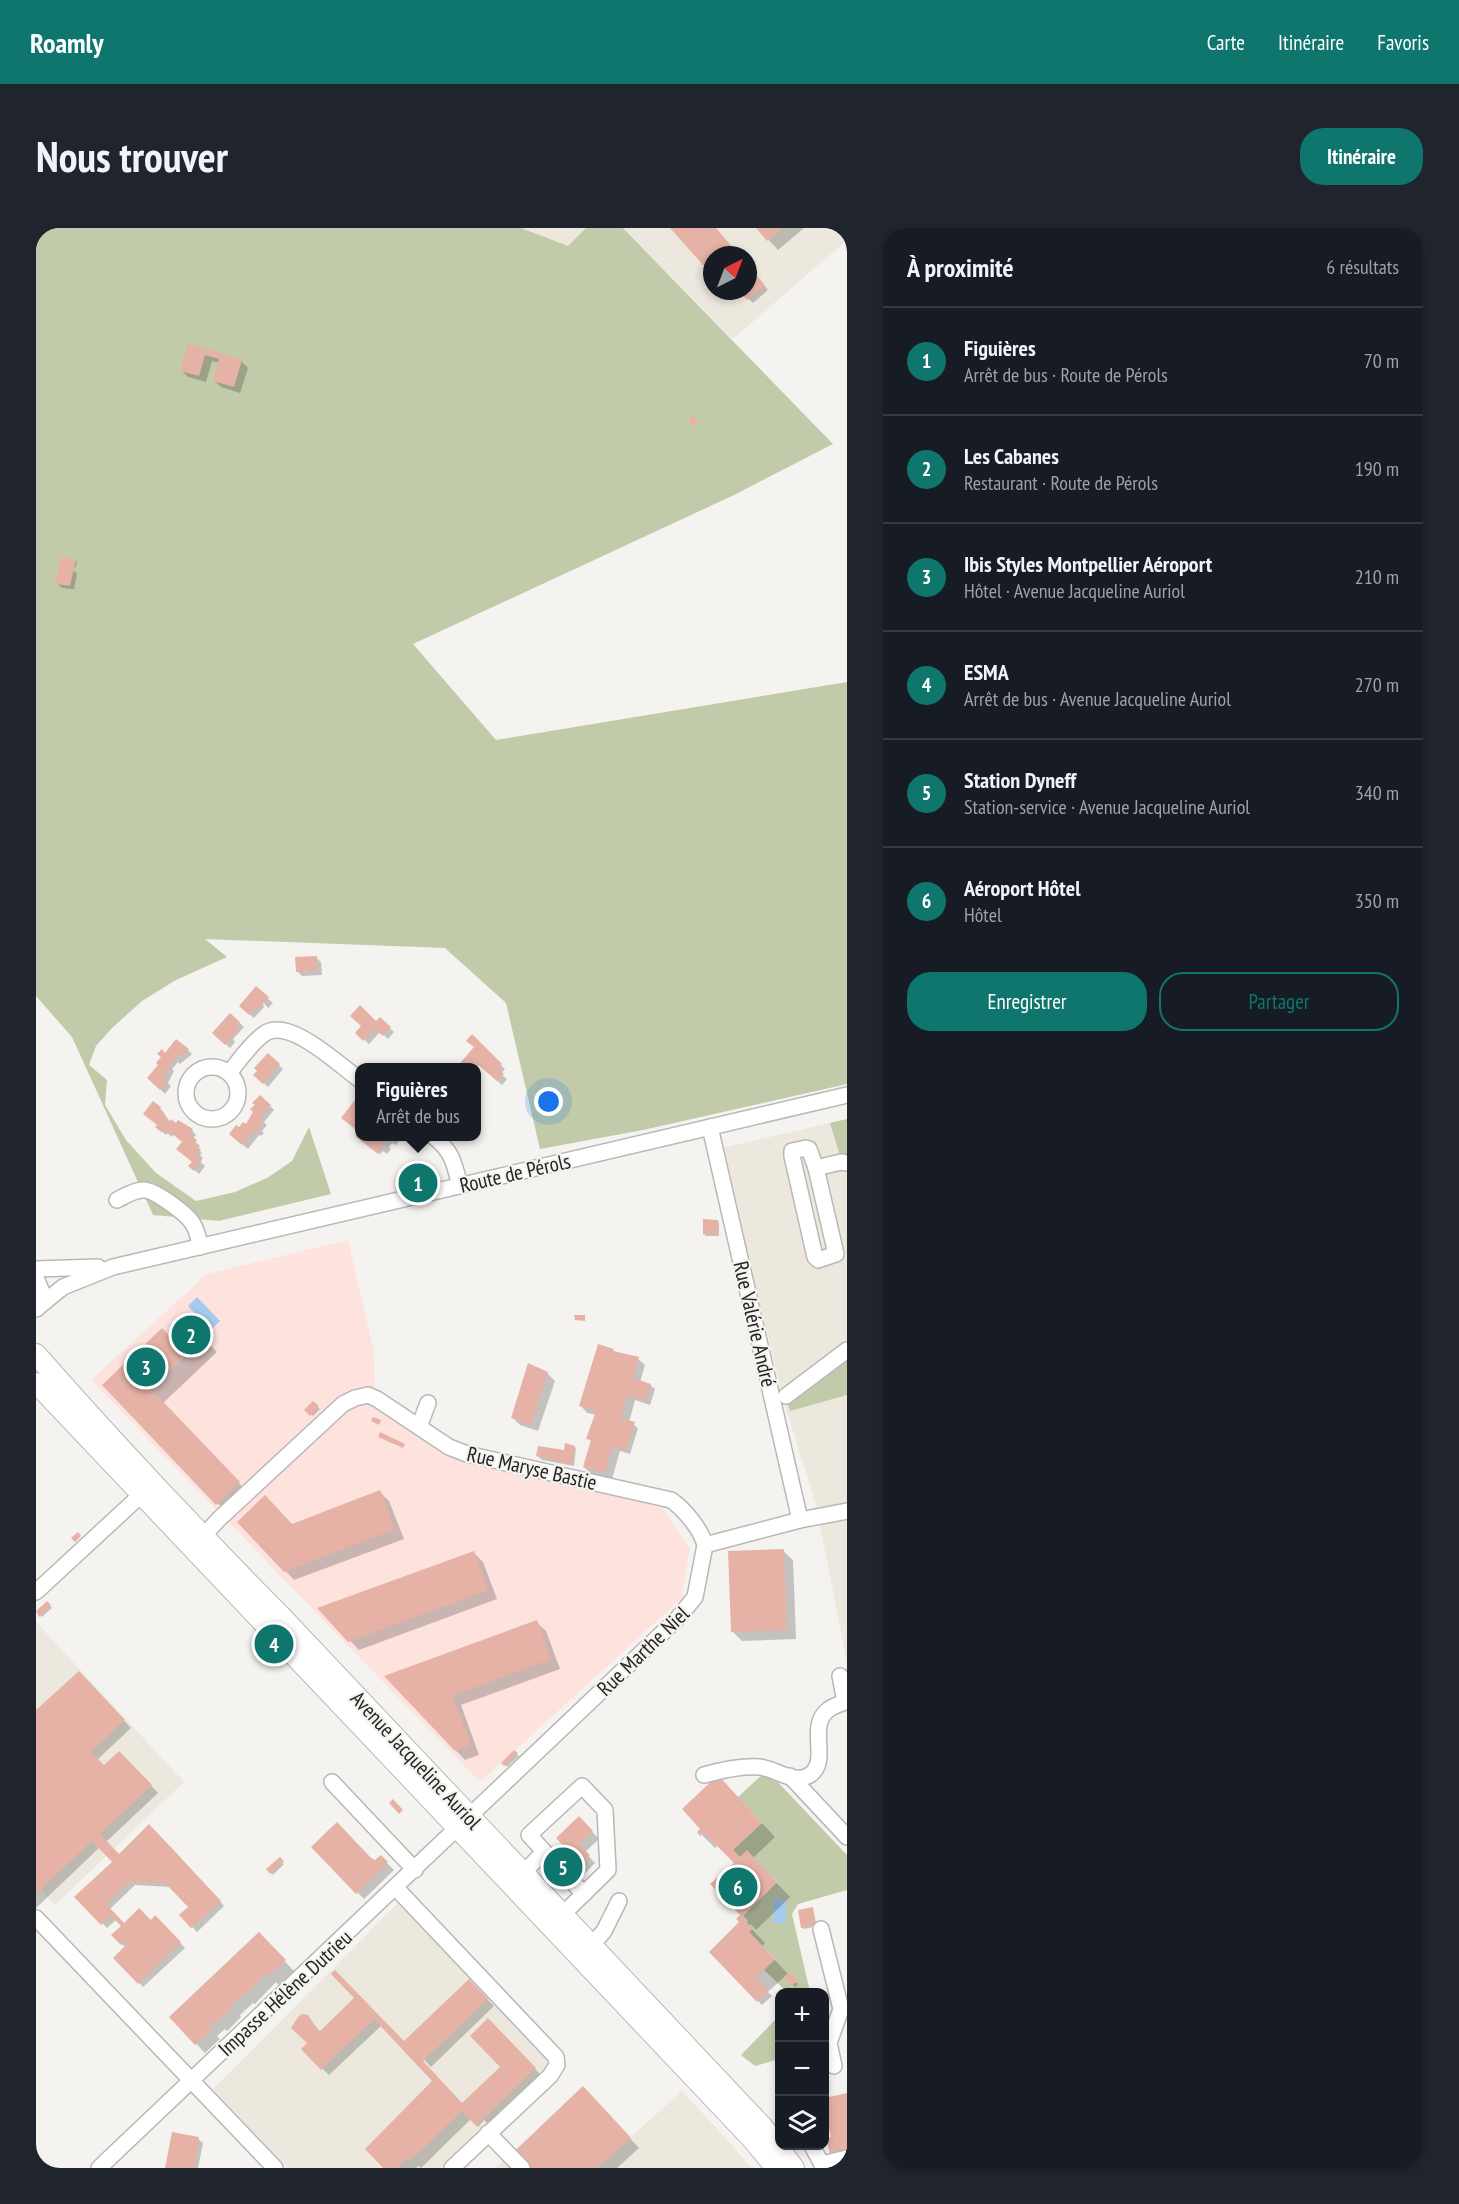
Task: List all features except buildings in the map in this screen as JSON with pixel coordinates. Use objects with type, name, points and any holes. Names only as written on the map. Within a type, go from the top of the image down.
[{"type":"main road","name":"Avenue Jacqueline Auriol","points":[[38,1354],[73,1398],[118,1444],[198,1542],[463,1822],[776,2168]]},
{"type":"main road","name":"Avenue Jacqueline Auriol","points":[[36,1383],[142,1494],[198,1542]]},
{"type":"main road","name":"Avenue Jacqueline Auriol","points":[[463,1822],[523,1873],[561,1916],[763,2127],[794,2168]]},
{"type":"street","points":[[229,1073],[264,1034],[275,1029],[289,1031],[305,1039],[355,1076]]},
{"type":"street","name":"Route de Pérols","points":[[37,1311],[63,1287],[113,1267],[847,1095]]},
{"type":"street","name":"Rue Valérie André","points":[[710,1127],[800,1520]]},
{"type":"street","points":[[438,1141],[449,1150],[460,1186]]},
{"type":"street","points":[[809,1149],[816,1168],[837,1254],[818,1260],[792,1151],[809,1149]]},
{"type":"street","points":[[816,1168],[841,1162],[847,1163]]},
{"type":"street","points":[[117,1200],[141,1189],[150,1190],[192,1222],[200,1247]]},
{"type":"street","name":"Route de Pérols","points":[[36,1269],[113,1267]]},
{"type":"street","points":[[36,1278],[42,1292],[37,1311]]},
{"type":"street","points":[[786,1395],[847,1350]]},
{"type":"street","name":"Rue Maryse Bastie","points":[[198,1542],[332,1413],[355,1398],[368,1395],[449,1447],[467,1454],[671,1500],[692,1523],[705,1545]]},
{"type":"street","points":[[418,1427],[428,1403]]},
{"type":"street","points":[[36,1592],[142,1494]]},
{"type":"street","points":[[705,1545],[847,1510]]},
{"type":"street","name":"Rue Marthe Niel","points":[[463,1822],[688,1607],[698,1591],[699,1569],[705,1545]]},
{"type":"street","points":[[704,1775],[724,1769],[760,1767],[801,1778],[809,1775],[820,1758],[817,1738],[820,1720],[828,1710],[846,1702],[840,1676]]},
{"type":"street","points":[[790,1776],[847,1837]]},
{"type":"street","points":[[332,1782],[415,1870]]},
{"type":"street","points":[[523,1873],[549,1857],[529,1835],[582,1786],[605,1810],[608,1870],[561,1916]]},
{"type":"street","name":"Impasse Hélène Dutrieu","points":[[99,2168],[463,1822]]},
{"type":"street","points":[[567,1876],[584,1894]]},
{"type":"street","points":[[396,1888],[556,2056],[557,2065],[550,2076],[452,2168]]},
{"type":"street","points":[[591,1946],[604,1931],[619,1901]]},
{"type":"street","points":[[36,1918],[275,2168]]},
{"type":"street","points":[[821,1929],[841,2009],[829,2043],[835,2065]]},
{"type":"street","points":[[489,2133],[522,2168]]},
{"type":"street","points":[[815,2150],[823,2166],[847,2158]]},
{"type":"shaded area","points":[[521,228],[586,228],[568,247]]},
{"type":"shaded area","points":[[623,228],[847,228],[847,240],[733,339]]},
{"type":"shaded area","points":[[847,1119],[847,1663],[816,1504],[785,1406],[722,1148]]},
{"type":"shaded area","points":[[348,1240],[374,1352],[375,1406],[444,1455],[662,1508],[690,1548],[682,1598],[480,1782],[91,1380],[207,1274]]},
{"type":"shaded area","points":[[36,1622],[184,1782],[55,1905],[41,1890],[36,1894]]},
{"type":"shaded area","points":[[398,1903],[548,2058],[544,2071],[441,2168],[287,2168],[213,2089]]},
{"type":"shaded area","points":[[583,2086],[631,2137],[682,2091],[751,2168],[495,2168]]},
{"type":"green space","points":[[36,228],[521,228],[568,246],[586,228],[623,228],[833,444],[732,496],[413,644],[496,740],[847,682],[847,1084],[643,1130],[540,1149],[506,1003],[445,948],[205,939],[227,957],[176,980],[142,1001],[96,1046],[89,1065],[107,1080],[105,1105],[126,1140],[156,1173],[196,1201],[235,1192],[267,1178],[292,1161],[309,1127],[331,1194],[219,1221],[153,1215],[72,1037],[36,996]]},
{"type":"green space","points":[[847,1119],[847,1156],[840,1156],[830,1123]]},
{"type":"green space","points":[[847,1356],[847,1395],[790,1411],[787,1402]]},
{"type":"green space","points":[[763,1774],[772,1776],[847,1855],[847,1890],[798,1904],[792,1914],[809,1988],[783,1988],[764,1970],[775,1959],[749,1932],[742,1917],[777,1882],[747,1851],[740,1857],[733,1850],[762,1823],[738,1797]]},
{"type":"green space","points":[[775,2020],[775,2060],[755,2066],[741,2055]]},
{"type":"water","points":[[197,1297],[220,1321],[211,1330],[188,1306]]},
{"type":"water","points":[[773,1899],[786,1899],[786,1923],[773,1923]]},
{"type":"place","name":"Figuières","points":[[418,1183]]},
{"type":"place","name":"Les Cabanes","points":[[191,1335]]},
{"type":"place","name":"Ibis Styles Montpellier Aéroport","points":[[146,1367]]},
{"type":"place","name":"ESMA","points":[[274,1644]]},
{"type":"place","name":"Station Dyneff","points":[[563,1867]]},
{"type":"place","name":"Aéroport Hôtel","points":[[738,1887]]}]
